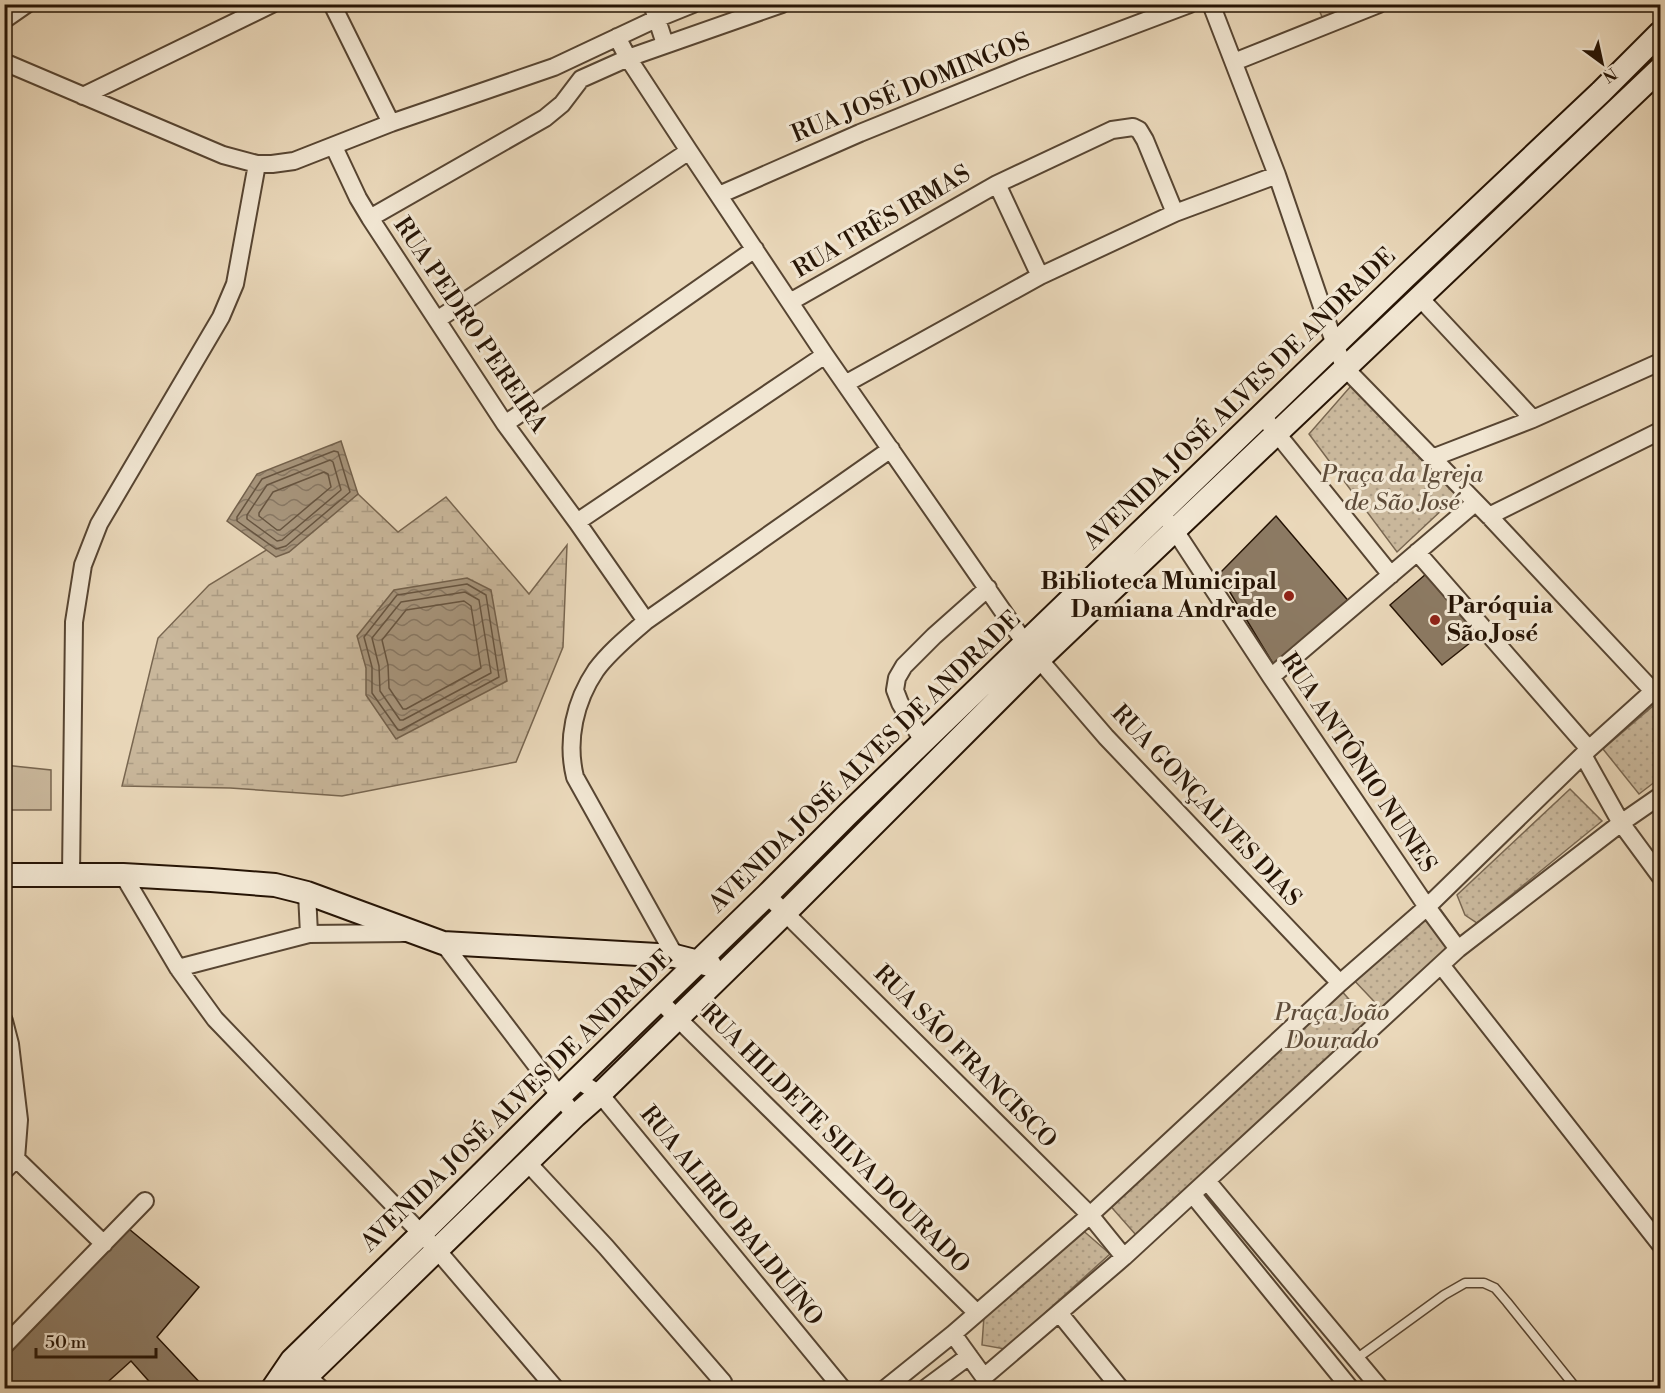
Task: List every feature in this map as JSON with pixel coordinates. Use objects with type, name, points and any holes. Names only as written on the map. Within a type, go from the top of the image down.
[{"type":"main road","name":"AVENIDA JOSÉ ALVES DE ANDRADE","points":[[305,1384],[437,1250],[785,912],[1032,652],[1162,511],[1660,33]]},
{"type":"main road","name":"AVENIDA JOSÉ ALVES DE ANDRADE","points":[[273,1389],[292,1360],[923,741],[1175,531],[1660,69]]},
{"type":"main road","points":[[4,875],[123,875],[275,885],[307,893],[443,943],[675,956],[725,970]]},
{"type":"street","points":[[4,20],[27,4]]},
{"type":"street","points":[[83,96],[272,4]]},
{"type":"street","points":[[332,4],[391,123]]},
{"type":"street","points":[[4,62],[222,155],[257,164],[272,164],[294,161],[391,123],[554,67],[616,37],[654,12],[693,4]]},
{"type":"street","points":[[370,218],[545,118],[562,104],[581,79],[665,44],[782,4]]},
{"type":"street","name":"RUA JOSÉ DOMINGOS","points":[[719,195],[871,129],[1023,67],[1190,4]]},
{"type":"street","points":[[886,1389],[1090,1215],[1340,983],[1427,907],[1586,752],[1657,688],[1345,368],[1277,175],[1211,4]]},
{"type":"street","points":[[1234,62],[1379,4]]},
{"type":"street","points":[[654,12],[665,44]]},
{"type":"street","points":[[616,37],[825,355],[1032,652]]},
{"type":"street","points":[[572,59],[581,79]]},
{"type":"street","name":"RUA TRÊS IRMAS","points":[[790,302],[997,184],[1112,130],[1133,127],[1139,130],[1175,213]]},
{"type":"street","name":"RUA PEDRO PEREIRA","points":[[334,147],[370,218],[504,424],[577,522],[646,621]]},
{"type":"street","points":[[437,320],[689,151]]},
{"type":"street","points":[[71,875],[74,622],[82,565],[99,524],[221,317],[235,284],[257,164]]},
{"type":"street","points":[[845,384],[1040,276],[1175,213],[1277,175]]},
{"type":"street","name":"RUA TRÊS IRMAS","points":[[997,184],[1040,276]]},
{"type":"street","points":[[504,424],[755,249]]},
{"type":"street","points":[[1419,297],[1533,419]]},
{"type":"street","points":[[577,522],[825,355]]},
{"type":"street","points":[[1432,458],[1533,419],[1660,362]]},
{"type":"street","points":[[1262,415],[1391,575]]},
{"type":"street","points":[[1489,516],[1660,431]]},
{"type":"street","points":[[675,956],[574,777],[570,752],[574,722],[581,698],[596,670],[617,646],[646,621],[891,449]]},
{"type":"street","points":[[1271,677],[1475,503]]},
{"type":"street","name":"RUA ANTÔNIO NUNES","points":[[1162,511],[1271,677],[1458,949]]},
{"type":"street","points":[[1417,552],[1586,752],[1621,823],[1660,876]]},
{"type":"street","points":[[923,741],[900,703],[895,690],[897,678],[904,666],[934,636],[988,588]]},
{"type":"street","name":"RUA GONÇALVES DIAS","points":[[1032,652],[1106,737],[1340,983]]},
{"type":"street","points":[[953,1334],[988,1383],[1060,1314],[1193,1195],[1458,949],[1621,823],[1660,796]]},
{"type":"street","points":[[123,875],[178,968],[215,1019],[437,1250],[555,1389]]},
{"type":"street","points":[[307,893],[309,934]]},
{"type":"street","name":"RUA SÃO FRANCISCO","points":[[767,895],[1090,1215],[1124,1257]]},
{"type":"street","points":[[178,968],[309,934],[416,933]]},
{"type":"street","points":[[443,943],[575,1116]]},
{"type":"street","points":[[1442,965],[1660,1244]]},
{"type":"street","name":"RUA HILDETE SILVA DOURADO","points":[[660,1000],[977,1313]]},
{"type":"street","points":[[4,1021],[10,1044],[19,1120],[8,1159],[104,1244]]},
{"type":"street","name":"RUA ALIRIO BALDUÍNO","points":[[577,1080],[600,1094],[842,1389]]},
{"type":"street","points":[[528,1162],[606,1247],[723,1382]]},
{"type":"street","points":[[1207,1181],[1380,1389]]},
{"type":"street","points":[[1193,1195],[1350,1389]]},
{"type":"street","points":[[4,1346],[145,1201]]},
{"type":"street","points":[[1060,1314],[1120,1389]]},
{"type":"street","points":[[926,1389],[969,1356]]},
{"type":"street","points":[[292,1360],[305,1384]]},
{"type":"lane","points":[[1356,1359],[1444,1295],[1465,1283],[1484,1283],[1495,1288],[1576,1389]]},
{"type":"green space","points":[[1317,5],[1392,5],[1328,31]]},
{"type":"green space","name":"Praça da Igreja de São José","points":[[1357,379],[1461,492],[1397,552],[1309,434]]},
{"type":"green space","points":[[358,494],[398,532],[446,497],[529,594],[567,545],[563,647],[516,762],[342,796],[230,788],[122,786],[158,638],[209,585]]},
{"type":"green space","points":[[1660,700],[1660,778],[1639,794],[1603,749]]},
{"type":"green space","points":[[4,765],[51,770],[51,810],[5,810]]},
{"type":"green space","points":[[1570,789],[1602,821],[1477,923],[1465,915],[1457,895]]},
{"type":"green space","name":"Praça João Dourado","points":[[1433,899],[1464,942],[1385,1013],[1351,977]]},
{"type":"green space","name":"Praça João Dourado","points":[[1339,988],[1371,1024],[1136,1235],[1106,1201]]},
{"type":"green space","points":[[1079,1227],[1110,1254],[1005,1349],[982,1345],[984,1316]]},
{"type":"water","points":[[341,441],[358,494],[289,552],[276,557],[227,521],[257,474]]},
{"type":"water","points":[[467,578],[491,590],[507,681],[396,739],[366,695],[366,668],[357,636],[394,590]]},
{"type":"building","name":"Biblioteca Municipal Damiana Andrade","points":[[1276,516],[1351,604],[1278,672],[1219,574]]},
{"type":"building","name":"Paróquia São José","points":[[1426,574],[1480,635],[1442,665],[1390,605]]},
{"type":"building","points":[[129,1229],[199,1287],[157,1337],[205,1388],[155,1388],[131,1361],[101,1388],[15,1388],[4,1379],[4,1359]]},
{"type":"place","name":"Biblioteca Municipal Damiana Andrade","points":[[1289,596]]},
{"type":"place","name":"Paróquia São José","points":[[1435,620]]}]
